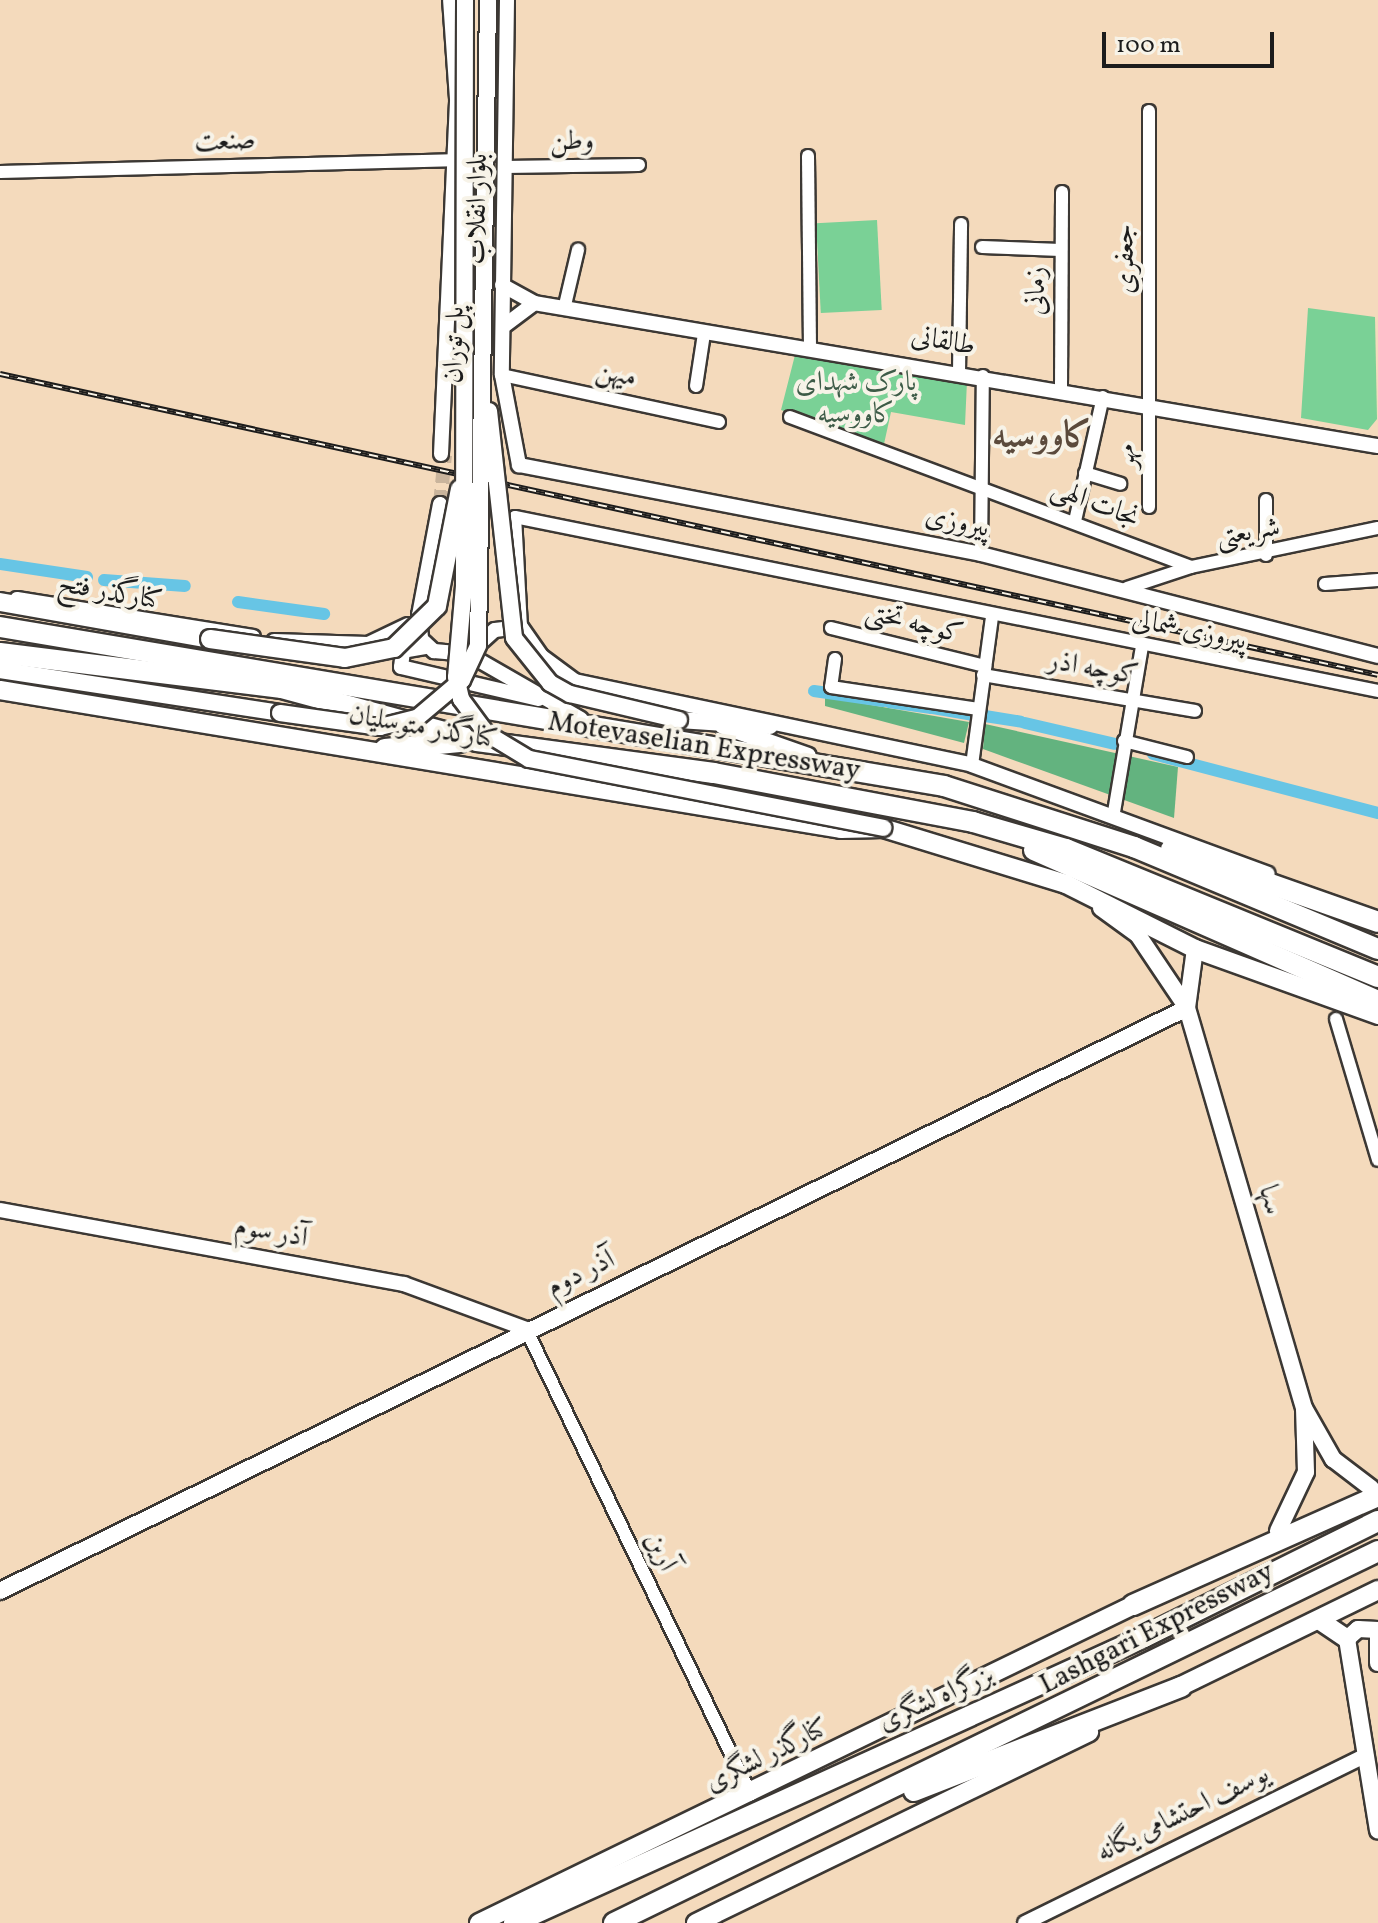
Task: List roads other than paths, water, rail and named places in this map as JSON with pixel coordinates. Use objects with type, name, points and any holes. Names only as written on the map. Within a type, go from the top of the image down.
[{"type":"highway","name":"Motevaselian Expressway","points":[[0,627],[944,786],[1134,847],[1378,949]]},
{"type":"highway","name":"Motevaselian Expressway","points":[[0,653],[282,688],[477,741],[714,773],[973,822],[1066,849],[1378,977]]},
{"type":"highway","points":[[385,749],[477,741]]},
{"type":"highway","points":[[973,822],[1218,935],[1378,1001]]},
{"type":"highway","points":[[1134,847],[1173,849],[1309,893],[1378,922]]},
{"type":"highway","points":[[1133,1605],[1376,1490]]},
{"type":"highway","name":"بزرگراه لشگری","points":[[514,1923],[1144,1637],[1378,1521]]},
{"type":"highway","name":"Lashgari Expressway","points":[[614,1923],[1378,1551]]},
{"type":"highway","points":[[848,1808],[944,1780],[1181,1687]]},
{"type":"main road","name":"پل توران","points":[[465,0],[460,489],[464,586],[456,677],[486,733],[529,759],[883,828]]},
{"type":"main road","name":"پل توران","points":[[0,670],[280,713],[392,724],[431,709],[470,668],[481,615],[488,0]]},
{"type":"main road","points":[[483,369],[514,638],[550,683],[570,694],[679,720],[723,726],[770,726]]},
{"type":"main road","name":"پل توران","points":[[210,639],[345,658],[394,648],[437,606],[460,489]]},
{"type":"main road","name":"کنارگذر فتح","points":[[0,600],[210,639]]},
{"type":"main road","name":"کنارگذر متوسلیان","points":[[0,690],[385,749],[841,829],[883,828],[1066,884],[1107,900],[1195,949]]},
{"type":"main road","points":[[723,726],[832,765]]},
{"type":"main road","name":"سها","points":[[1066,884],[1138,935],[1187,1008],[1304,1408]]},
{"type":"main road","points":[[1107,900],[1218,935]]},
{"type":"main road","points":[[1195,949],[1378,1015]]},
{"type":"main road","name":"سها","points":[[1187,1008],[1195,949]]},
{"type":"main road","name":"آذر دوم","points":[[0,1591],[526,1329],[1187,1008]]},
{"type":"main road","points":[[1304,1408],[1333,1459],[1376,1490]]},
{"type":"main road","points":[[1278,1531],[1306,1472],[1304,1408]]},
{"type":"main road","name":"کنارگذر لشگری","points":[[479,1923],[751,1795],[1278,1531],[1376,1490]]},
{"type":"main road","points":[[696,1923],[1378,1590]]},
{"type":"main road","points":[[1319,1620],[1347,1639],[1378,1831]]},
{"type":"main road","points":[[1347,1639],[1369,1626],[1378,1630],[1378,1663]]},
{"type":"street","name":"بلوار انقلاب","points":[[443,455],[452,310],[452,160],[457,99],[450,0]]},
{"type":"street","name":"بلوار انقلاب","points":[[507,0],[502,375],[519,465]]},
{"type":"street","points":[[457,99],[505,96]]},
{"type":"street","name":"جعفری","points":[[1149,111],[1152,407]]},
{"type":"street","points":[[808,156],[810,345]]},
{"type":"street","name":"صنعت","points":[[0,172],[452,160]]},
{"type":"street","name":"وطن","points":[[505,167],[639,165]]},
{"type":"street","name":"زمانی","points":[[1061,389],[1062,192]]},
{"type":"street","points":[[959,372],[961,224]]},
{"type":"street","points":[[982,247],[1061,250]]},
{"type":"street","points":[[565,305],[578,250]]},
{"type":"street","name":"طالقانی","points":[[502,285],[534,303],[565,305],[704,334],[810,345],[1378,446]]},
{"type":"street","points":[[504,326],[534,303]]},
{"type":"street","points":[[452,310],[503,304]]},
{"type":"street","points":[[696,386],[704,334]]},
{"type":"street","name":"میهن","points":[[502,375],[719,422]]},
{"type":"street","points":[[981,554],[983,376]]},
{"type":"street","points":[[1075,521],[1103,397]]},
{"type":"street","name":"مهر","points":[[1149,507],[1152,407]]},
{"type":"street","name":"نجات الهی","points":[[790,417],[1075,521],[1191,567]]},
{"type":"street","name":"پیروزی","points":[[519,465],[981,554],[1127,588],[1378,656]]},
{"type":"street","points":[[1085,473],[1120,484]]},
{"type":"street","points":[[1266,500],[1266,555]]},
{"type":"street","points":[[425,647],[419,615],[437,504]]},
{"type":"street","points":[[468,654],[486,512],[515,517],[521,627],[541,656],[575,681],[770,726],[972,765],[1114,812],[1309,893]]},
{"type":"street","name":"پیروزی شمالی","points":[[515,517],[992,617],[1378,691]]},
{"type":"street","name":"شریعتی","points":[[1127,588],[1191,567],[1266,555],[1378,528]]},
{"type":"street","points":[[1325,584],[1378,580]]},
{"type":"street","points":[[0,600],[342,644],[382,641],[419,615]]},
{"type":"street","points":[[972,765],[992,617]]},
{"type":"street","points":[[468,654],[495,630],[521,627]]},
{"type":"street","name":"کوچه تختی","points":[[831,628],[984,670]]},
{"type":"street","points":[[538,699],[401,667],[403,651],[425,647],[468,654],[538,699],[599,728]]},
{"type":"street","points":[[1114,812],[1142,647]]},
{"type":"street","points":[[835,659],[831,687],[978,709]]},
{"type":"street","name":"کوچه اذر","points":[[984,670],[1195,711]]},
{"type":"street","points":[[1124,741],[1187,757]]},
{"type":"street","points":[[1336,1019],[1378,1160]]},
{"type":"street","name":"آذر سوم","points":[[0,1210],[404,1284],[526,1329]]},
{"type":"street","name":"آرین","points":[[526,1329],[751,1795]]},
{"type":"street","name":"یوسف احتشامی یگانه","points":[[1025,1923],[1366,1755]]},
{"type":"waterway","points":[[0,564],[87,577]]},
{"type":"waterway","points":[[104,580],[185,586]]},
{"type":"waterway","points":[[238,602],[324,614]]},
{"type":"waterway","points":[[814,691],[883,701]]},
{"type":"waterway","points":[[889,702],[930,708]]},
{"type":"waterway","points":[[933,708],[973,715]]},
{"type":"waterway","points":[[985,716],[1021,722]]},
{"type":"waterway","points":[[1025,723],[1115,744]]},
{"type":"waterway","points":[[1153,754],[1378,813]]},
{"type":"tunnel","points":[[440,504],[445,455]]},
{"type":"railway","points":[[0,374],[1378,675]]},
{"type":"district","name":"کاووسیه","points":[[1042,438]]},
{"type":"park label","name":"پارک شهدای کاووسیه","points":[[856,399]]}]
